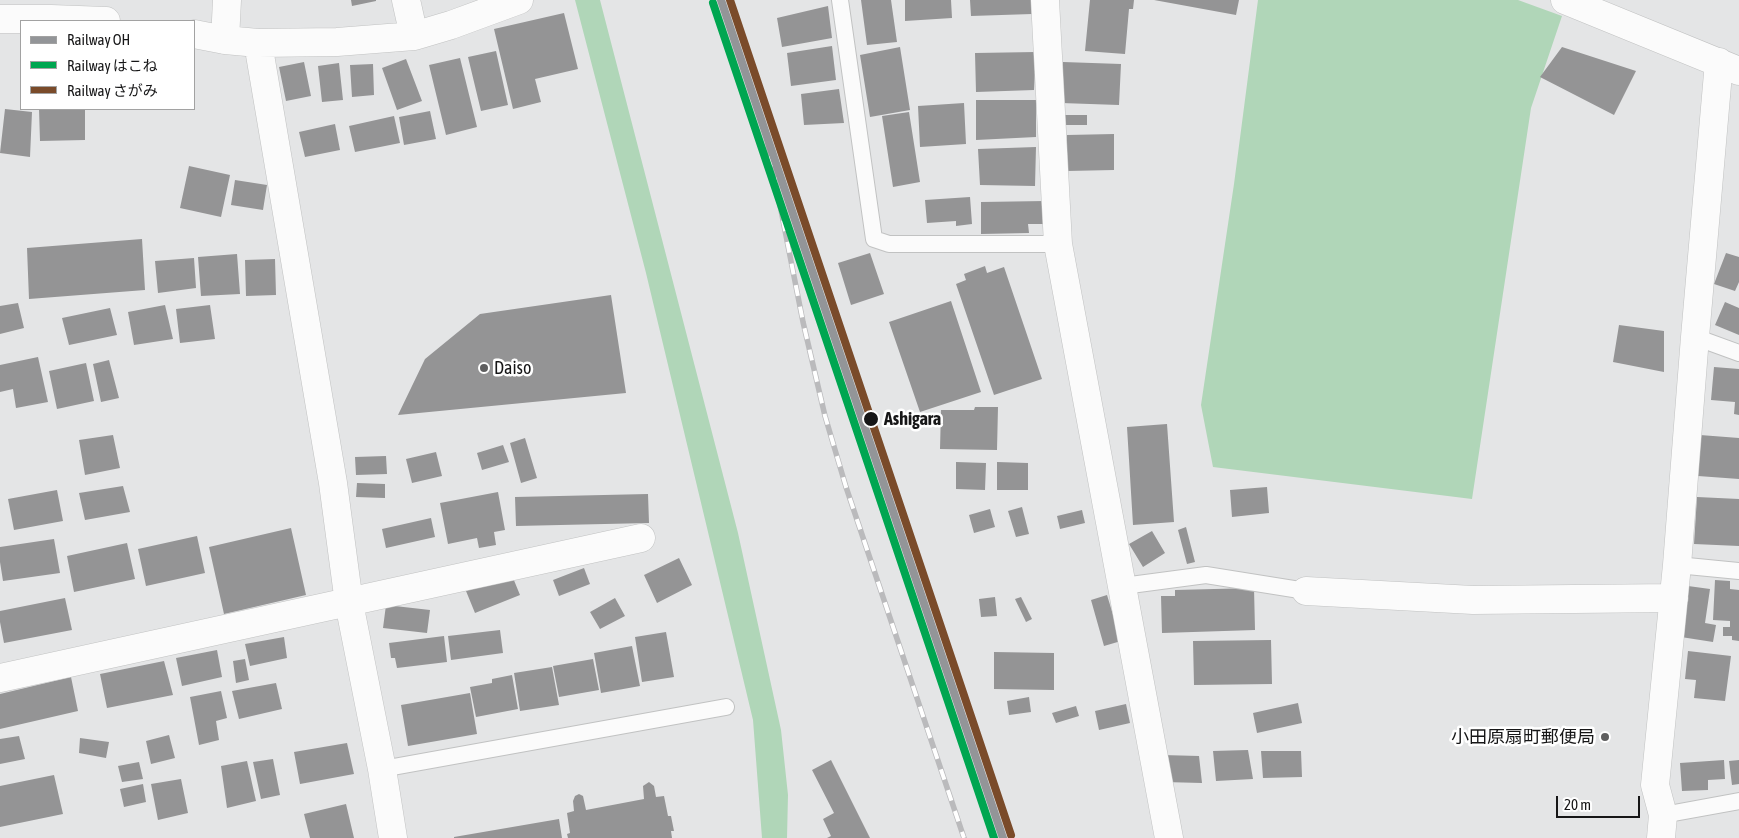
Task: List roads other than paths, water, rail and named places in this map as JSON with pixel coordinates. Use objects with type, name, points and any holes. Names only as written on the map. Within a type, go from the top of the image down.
[{"type":"street","points":[[225,40],[227,0]]},
{"type":"street","points":[[406,0],[414,36]]},
{"type":"street","points":[[195,34],[225,40],[258,43],[337,42],[414,36],[451,25],[519,0]]},
{"type":"street","points":[[1045,0],[1058,244],[1169,838]]},
{"type":"street","points":[[1565,0],[1729,67],[1695,337],[1678,565],[1654,785],[1662,826]]},
{"type":"street","points":[[0,19],[51,18],[88,20]]},
{"type":"street","points":[[258,43],[333,483],[350,603],[382,769],[393,838]]},
{"type":"street","points":[[0,678],[641,538]]},
{"type":"street","points":[[1306,591],[1473,600],[1674,598]]},
{"type":"lane","points":[[840,0],[874,239],[889,244],[1058,244]]},
{"type":"lane","points":[[1695,337],[1739,353]]},
{"type":"lane","points":[[1678,565],[1739,571]]},
{"type":"lane","points":[[1122,586],[1206,575],[1306,591]]},
{"type":"lane","points":[[382,769],[726,707]]},
{"type":"lane","points":[[1662,826],[1739,801]]},
{"type":"railway","points":[[766,134],[803,322],[825,416],[846,487],[964,838]]},
{"type":"rail line","name":"OH","points":[[721,0],[1003,838]]},
{"type":"rail line","name":"さがみ","points":[[730,0],[1011,835]]},
{"type":"rail line","name":"はこね","points":[[713,3],[994,838]]},
{"type":"place","name":"Daiso","points":[[484,368]]},
{"type":"place","name":"Ashigara","points":[[871,419]]},
{"type":"place","name":"小田原扇町郵便局","points":[[1605,737]]}]
